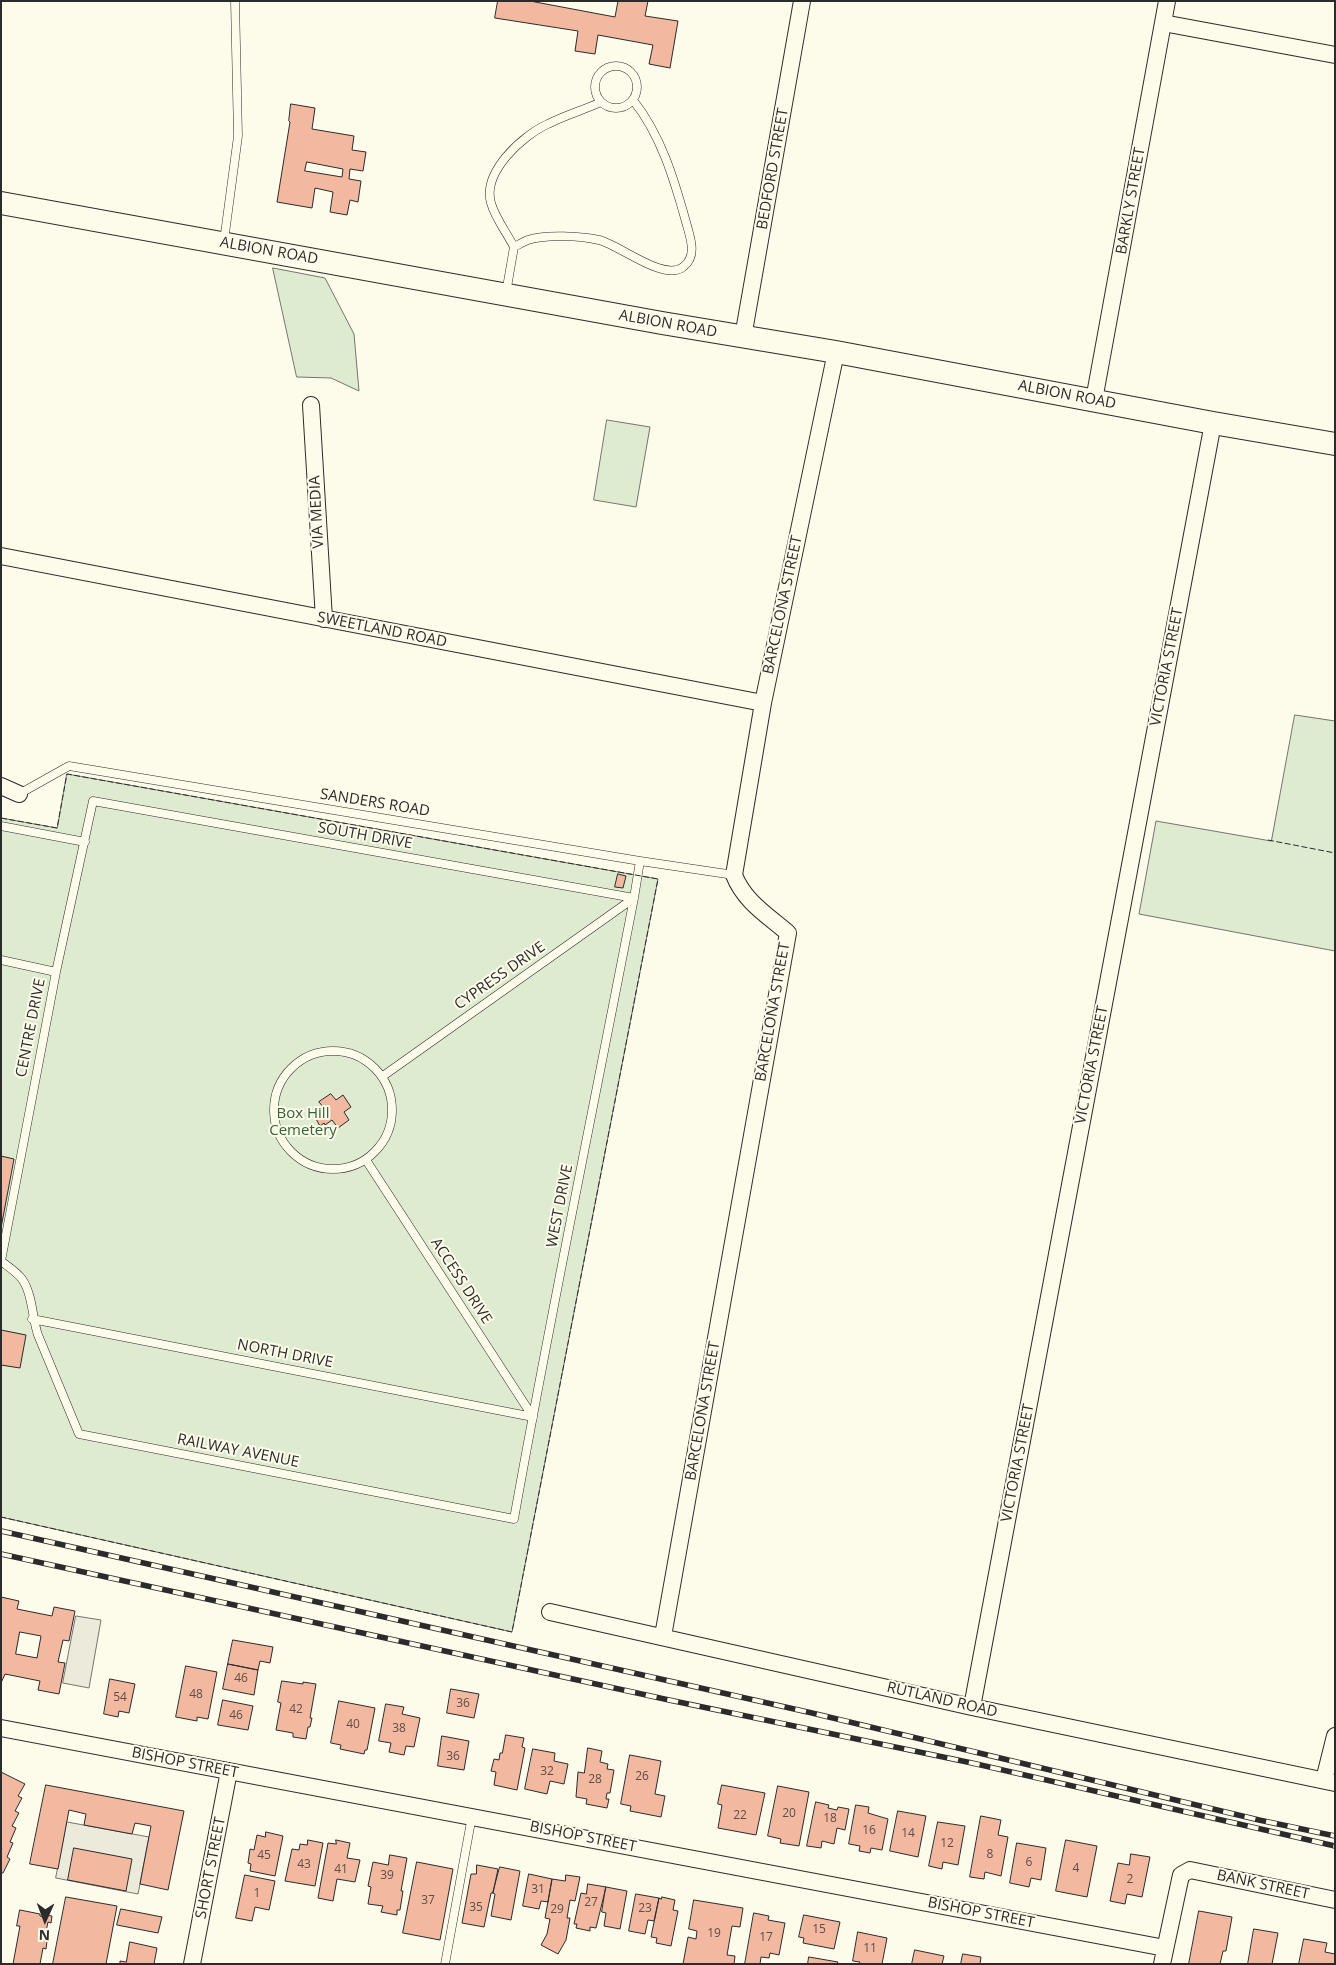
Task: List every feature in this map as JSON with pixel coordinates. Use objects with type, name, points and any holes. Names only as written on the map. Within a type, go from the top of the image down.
[{"type":"street","name":"BEDFORD STREET","points":[[743,337],[802,1]]},
{"type":"street","name":"BARKLY STREET","points":[[1094,400],[1167,1]]},
{"type":"street","points":[[1163,24],[1335,55]]},
{"type":"street","name":"ALBION ROAD","points":[[1,203],[506,295],[836,352],[1212,423],[1335,444]]},
{"type":"street","name":"BARCELONA STREET","points":[[662,1636],[788,933],[747,898],[739,889],[734,875],[763,703],[836,352]]},
{"type":"street","name":"VIA MEDIA","points":[[311,405],[324,618]]},
{"type":"street","name":"VICTORIA STREET","points":[[972,1707],[1212,423]]},
{"type":"street","name":"SWEETLAND ROAD","points":[[1,556],[763,703]]},
{"type":"street","points":[[1,786],[19,794]]},
{"type":"street","name":"RUTLAND ROAD","points":[[550,1612],[972,1707],[1330,1781]]},
{"type":"street","name":"BISHOP STREET","points":[[1,1728],[1165,1948]]},
{"type":"street","points":[[1330,1781],[1335,1736]]},
{"type":"street","name":"SHORT STREET","points":[[192,1964],[229,1771]]},
{"type":"street","name":"BANK STREET","points":[[1165,1948],[1181,1875],[1190,1870],[1335,1900]]},
{"type":"street","points":[[1162,1964],[1165,1948]]},
{"type":"lane","points":[[224,243],[238,136],[235,1]]},
{"type":"lane","points":[[615,65],[622,66],[634,74],[638,87],[633,100],[622,108],[607,106],[601,102],[597,96],[595,82],[602,70],[615,65]]},
{"type":"lane","points":[[514,247],[528,240],[584,237],[602,240],[653,266],[666,270],[678,271],[688,264],[692,252],[691,240],[679,196],[648,119],[633,100]]},
{"type":"lane","points":[[506,295],[514,247],[490,201],[491,186],[496,170],[507,156],[526,138],[547,124],[601,102]]},
{"type":"lane","name":"SANDERS ROAD","points":[[19,794],[69,766],[734,875]]},
{"type":"lane","name":"CENTRE DRIVE","points":[[1,1261],[56,972],[85,842],[92,801]]},
{"type":"lane","name":"SOUTH DRIVE","points":[[92,801],[634,898]]},
{"type":"lane","points":[[1,826],[85,842]]},
{"type":"lane","name":"WEST DRIVE","points":[[514,1519],[640,861]]},
{"type":"lane","name":"CYPRESS DRIVE","points":[[383,1076],[634,898]]},
{"type":"lane","points":[[1,960],[56,972]]},
{"type":"lane","points":[[332,1050],[351,1053],[369,1062],[383,1076],[391,1093],[394,1112],[392,1125],[380,1148],[366,1160],[348,1168],[328,1170],[313,1166],[299,1159],[285,1147],[274,1121],[274,1105],[277,1090],[284,1077],[297,1063],[314,1054],[332,1050]]},
{"type":"lane","name":"ACCESS DRIVE","points":[[366,1160],[533,1416]]},
{"type":"lane","points":[[1,1261],[22,1279],[31,1303],[32,1320]]},
{"type":"lane","name":"NORTH DRIVE","points":[[32,1320],[533,1416]]},
{"type":"lane","name":"RAILWAY AVENUE","points":[[32,1320],[79,1434],[514,1519]]},
{"type":"lane","points":[[446,1964],[472,1816]]},
{"type":"green space","points":[[273,268],[325,278],[354,334],[359,391],[331,378],[297,377]]},
{"type":"green space","points":[[607,420],[650,427],[636,507],[594,500]]},
{"type":"green space","points":[[1295,715],[1335,721],[1335,951],[1139,914],[1156,821],[1271,841]]},
{"type":"green space","name":"Box Hill Cemetery","points":[[67,774],[658,879],[512,1632],[1,1517],[1,818],[57,828]]},
{"type":"shaded area","points":[[76,1616],[101,1620],[89,1688],[63,1683]]},
{"type":"shaded area","points":[[67,1822],[149,1837],[138,1894],[56,1878]]},
{"type":"building","points":[[498,1],[530,1],[615,17],[618,1],[648,1],[645,16],[678,21],[670,68],[649,64],[653,45],[598,35],[595,54],[575,51],[578,31],[495,18]]},
{"type":"building","points":[[291,104],[315,108],[312,129],[354,136],[352,150],[366,152],[363,171],[350,169],[349,179],[361,181],[358,202],[350,200],[347,215],[330,212],[333,192],[315,188],[312,208],[277,202]],"holes":[[[307,162],[343,169],[342,177],[305,171]]]},
{"type":"building","points":[[618,874],[626,876],[623,888],[615,887]]},
{"type":"building","points":[[331,1094],[336,1100],[343,1095],[351,1107],[344,1112],[349,1120],[338,1128],[332,1120],[320,1126],[316,1119],[319,1117],[317,1113],[324,1108],[319,1102]]},
{"type":"building","points":[[1,1156],[14,1159],[1,1228]]},
{"type":"building","points":[[1,1330],[26,1335],[20,1368],[1,1365]]},
{"type":"building","points":[[1,1597],[19,1601],[17,1609],[52,1616],[54,1607],[75,1611],[69,1641],[63,1640],[58,1662],[65,1663],[59,1694],[38,1690],[40,1681],[5,1674],[1,1683]],"holes":[[[20,1632],[41,1636],[37,1658],[16,1654]]]},
{"type":"building","points":[[233,1640],[273,1647],[270,1663],[260,1661],[258,1670],[228,1664]]},
{"type":"building","points":[[228,1664],[258,1670],[254,1695],[223,1689]]},
{"type":"building","points":[[186,1666],[217,1672],[208,1719],[197,1717],[197,1721],[176,1717]]},
{"type":"building","points":[[110,1679],[135,1684],[129,1713],[119,1711],[118,1717],[104,1714]]},
{"type":"building","points":[[282,1681],[316,1684],[310,1718],[312,1718],[306,1739],[293,1737],[293,1733],[276,1730],[281,1703],[278,1702]]},
{"type":"building","points":[[451,1689],[479,1694],[474,1718],[447,1713]]},
{"type":"building","points":[[223,1700],[253,1706],[248,1730],[218,1725]]},
{"type":"building","points":[[339,1701],[375,1708],[367,1750],[365,1750],[364,1754],[340,1749],[341,1745],[331,1743]]},
{"type":"building","points":[[386,1704],[404,1707],[402,1714],[420,1718],[414,1747],[406,1746],[404,1755],[389,1752],[391,1743],[379,1741]]},
{"type":"building","points":[[506,1735],[524,1738],[522,1747],[525,1748],[517,1790],[494,1785],[496,1772],[491,1771],[494,1759],[499,1760],[500,1753],[502,1753]]},
{"type":"building","points":[[442,1736],[469,1741],[464,1770],[438,1766]]},
{"type":"building","points":[[588,1748],[602,1751],[600,1762],[608,1764],[607,1769],[614,1770],[610,1793],[607,1793],[606,1799],[609,1799],[607,1808],[586,1804],[587,1799],[576,1797],[578,1772],[584,1773]]},
{"type":"building","points":[[533,1749],[555,1753],[554,1761],[568,1764],[564,1784],[550,1781],[547,1794],[525,1789]]},
{"type":"building","points":[[630,1755],[661,1761],[655,1794],[665,1796],[661,1817],[630,1811],[631,1806],[621,1804]]},
{"type":"building","points":[[1,1772],[25,1784],[18,1796],[22,1798],[15,1811],[19,1813],[12,1826],[16,1828],[10,1842],[13,1843],[7,1857],[10,1859],[3,1873],[1,1873]]},
{"type":"building","points":[[46,1785],[184,1811],[168,1890],[140,1884],[151,1826],[135,1823],[132,1834],[84,1825],[86,1814],[69,1810],[58,1869],[30,1864]]},
{"type":"building","points":[[722,1785],[765,1793],[756,1835],[718,1828],[722,1805],[718,1804]]},
{"type":"building","points":[[778,1786],[809,1792],[799,1846],[780,1843],[781,1839],[768,1836]]},
{"type":"building","points":[[816,1802],[829,1805],[828,1808],[837,1810],[838,1807],[849,1809],[845,1830],[837,1828],[834,1844],[822,1841],[821,1848],[807,1846]]},
{"type":"building","points":[[856,1805],[869,1807],[868,1813],[888,1819],[882,1850],[871,1848],[870,1853],[859,1851],[860,1846],[849,1844]]},
{"type":"building","points":[[898,1811],[926,1816],[918,1857],[890,1851]]},
{"type":"building","points":[[981,1816],[1001,1820],[998,1835],[1008,1837],[1001,1876],[985,1872],[984,1879],[970,1877]]},
{"type":"building","points":[[938,1822],[965,1826],[958,1865],[943,1862],[942,1869],[929,1866]]},
{"type":"building","points":[[266,1832],[283,1836],[275,1876],[250,1871],[251,1864],[248,1863],[250,1849],[254,1850],[257,1835],[265,1837]]},
{"type":"building","points":[[308,1840],[323,1843],[315,1886],[285,1881],[292,1849],[299,1850],[300,1844],[307,1845]]},
{"type":"building","points":[[336,1840],[350,1843],[347,1858],[360,1860],[355,1882],[337,1879],[333,1901],[318,1898],[328,1843],[336,1844]]},
{"type":"building","points":[[1066,1840],[1097,1846],[1087,1897],[1056,1891]]},
{"type":"building","points":[[1017,1843],[1046,1848],[1041,1880],[1031,1878],[1029,1887],[1010,1883]]},
{"type":"building","points":[[74,1848],[132,1859],[126,1891],[68,1880]]},
{"type":"building","points":[[1131,1854],[1150,1857],[1142,1897],[1127,1894],[1125,1904],[1110,1901],[1118,1863],[1129,1865]]},
{"type":"building","points":[[390,1855],[407,1858],[401,1891],[403,1891],[400,1910],[397,1910],[397,1915],[381,1912],[383,1906],[368,1904],[371,1887],[368,1886],[373,1862],[388,1865]]},
{"type":"building","points":[[417,1862],[453,1869],[440,1940],[403,1933]]},
{"type":"building","points":[[477,1865],[498,1869],[484,1927],[462,1923],[471,1874],[476,1874]]},
{"type":"building","points":[[500,1867],[520,1871],[511,1920],[491,1916],[495,1894],[493,1893]]},
{"type":"building","points":[[529,1874],[552,1879],[548,1902],[541,1901],[539,1909],[523,1906]]},
{"type":"building","points":[[245,1875],[275,1881],[269,1910],[255,1907],[252,1921],[236,1918]]},
{"type":"building","points":[[566,1875],[580,1877],[575,1901],[570,1900],[567,1918],[570,1918],[566,1940],[558,1954],[541,1945],[547,1934],[550,1919],[545,1918],[552,1879],[565,1881]]},
{"type":"building","points":[[588,1884],[606,1887],[596,1928],[590,1927],[590,1931],[576,1928],[577,1924],[574,1924],[581,1893],[586,1894]]},
{"type":"building","points":[[606,1887],[627,1891],[620,1929],[604,1926],[606,1913],[602,1912]]},
{"type":"building","points":[[636,1894],[659,1898],[654,1921],[648,1920],[645,1934],[629,1931]]},
{"type":"building","points":[[66,1897],[117,1906],[106,1964],[53,1964]]},
{"type":"building","points":[[662,1897],[675,1900],[673,1910],[678,1911],[671,1946],[656,1943],[657,1938],[651,1937],[659,1898],[661,1899]]},
{"type":"building","points":[[694,1900],[743,1908],[740,1927],[732,1926],[727,1955],[735,1956],[734,1964],[683,1964],[688,1937],[696,1939],[697,1931],[689,1929]]},
{"type":"building","points":[[121,1909],[162,1917],[158,1933],[117,1925]]},
{"type":"building","points":[[20,1910],[40,1914],[40,1916],[44,1917],[44,1915],[52,1916],[51,1923],[48,1922],[44,1941],[47,1941],[46,1949],[43,1948],[40,1964],[13,1964],[20,1926],[17,1926]]},
{"type":"building","points":[[1199,1911],[1232,1917],[1226,1951],[1223,1951],[1220,1964],[1189,1964]]},
{"type":"building","points":[[754,1913],[769,1916],[768,1920],[785,1923],[779,1955],[770,1953],[769,1958],[761,1957],[760,1964],[745,1964]]},
{"type":"building","points":[[804,1915],[840,1922],[834,1949],[803,1943],[804,1938],[799,1937]]},
{"type":"building","points":[[1254,1929],[1278,1933],[1272,1964],[1248,1964]]},
{"type":"building","points":[[858,1932],[887,1938],[882,1964],[859,1964],[860,1962],[853,1961]]},
{"type":"building","points":[[1304,1939],[1327,1943],[1325,1952],[1335,1954],[1335,1964],[1299,1964]]},
{"type":"building","points":[[130,1942],[157,1948],[154,1964],[120,1964],[120,1961],[126,1962]]},
{"type":"building","points":[[915,1950],[944,1956],[942,1964],[912,1964]]},
{"type":"building","points":[[963,1954],[981,1957],[980,1964],[961,1964]]},
{"type":"building","points":[[809,1957],[838,1962],[837,1964],[808,1964]]},
{"type":"railway","points":[[1,1531],[812,1713],[1259,1820],[1335,1836]]},
{"type":"railway","points":[[1,1554],[669,1700],[972,1763],[1335,1846]]},
{"type":"fence","points":[[1,818],[57,828],[67,774],[658,879],[512,1632],[1,1517]]},
{"type":"fence","points":[[1268,840],[1335,853]]}]
